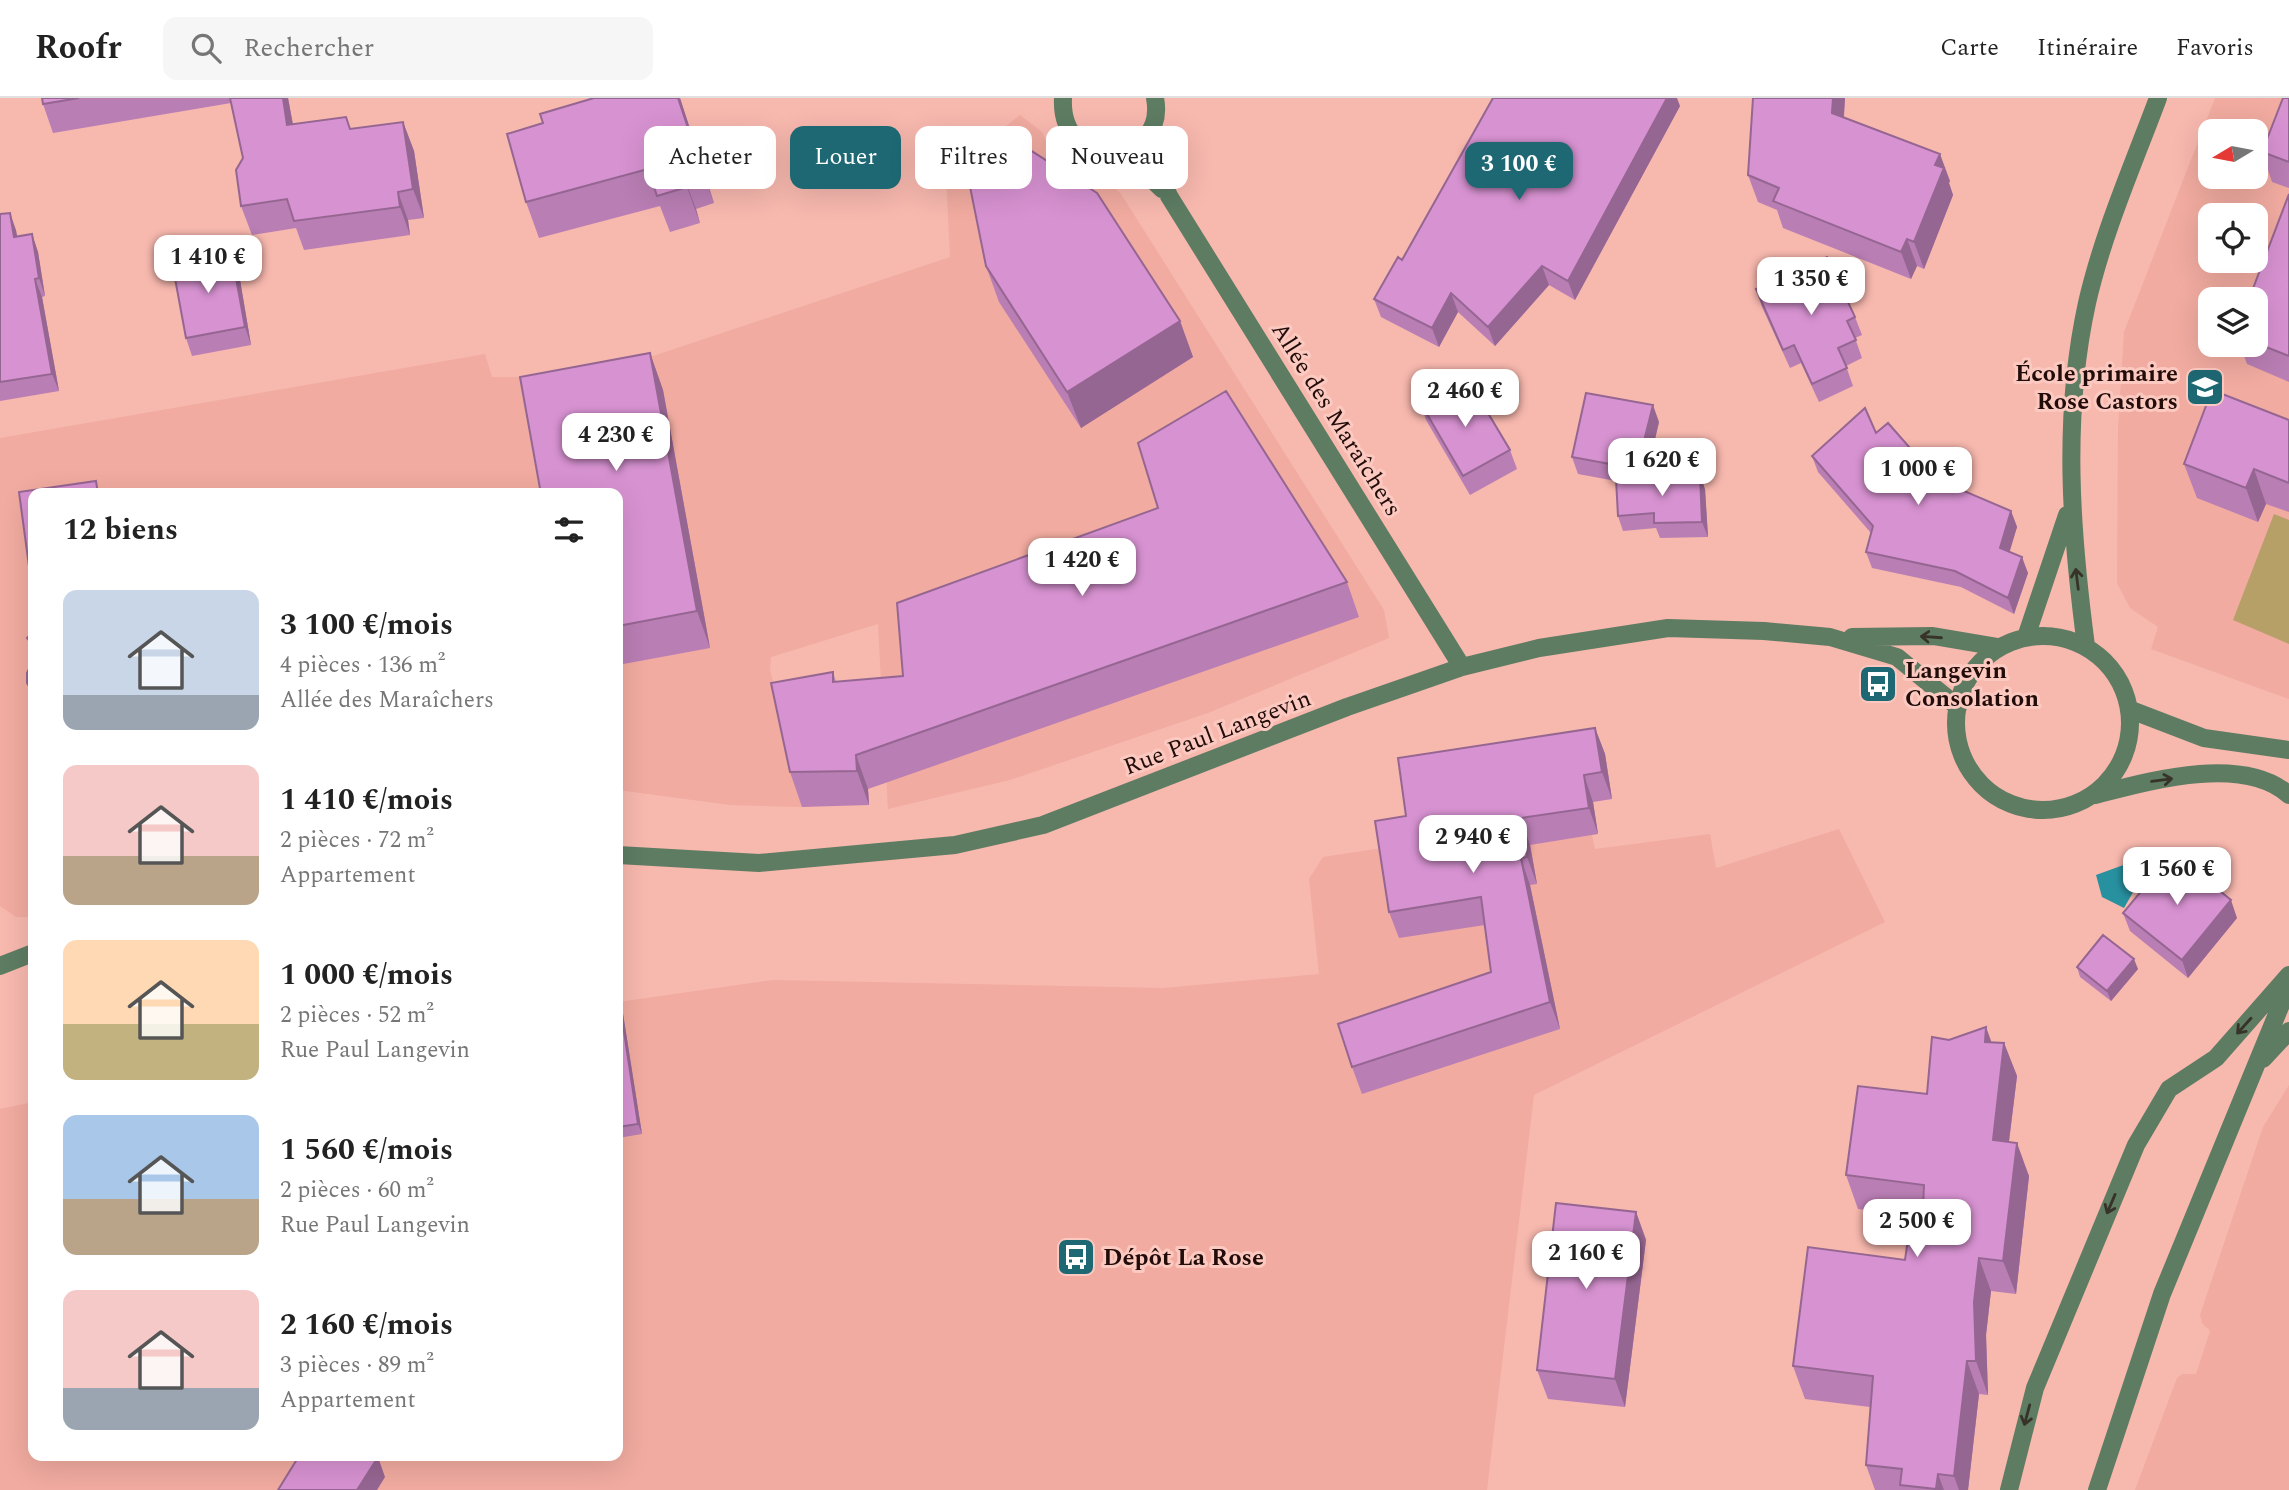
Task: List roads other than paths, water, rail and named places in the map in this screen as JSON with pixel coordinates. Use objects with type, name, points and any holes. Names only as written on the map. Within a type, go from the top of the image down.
[{"type":"street","name":"Allée des Maraîchers","points":[[1063,98],[1066,126]]},
{"type":"street","points":[[1153,126],[1158,111],[1156,98]]},
{"type":"street","points":[[2085,646],[2070,505],[2074,390],[2087,304],[2119,201],[2158,98]]},
{"type":"street","name":"Allée des Maraîchers","points":[[1162,189],[1169,196]]},
{"type":"street","name":"Allée des Maraîchers","points":[[1166,189],[1462,667]]},
{"type":"street","points":[[2026,637],[2070,505]]},
{"type":"street","name":"Rue Paul Langevin","points":[[623,855],[759,863],[871,855],[979,840],[1043,825],[1347,707],[1462,667],[1539,649],[1668,628],[1764,631],[1830,637],[1933,636],[1998,648]]},
{"type":"street","points":[[2095,795],[2120,767],[2131,732],[2131,710],[2122,684],[2107,662],[2085,646],[2057,636],[2026,637],[1998,648],[1980,663],[1965,683],[1958,707],[1956,734],[1961,755],[1981,785],[2007,803],[2036,811],[2067,808],[2095,795],[2144,783],[2210,774],[2256,778],[2276,783],[2289,795]]},
{"type":"street","name":"Rue Paul Langevin","points":[[1830,637],[1897,657],[1958,707]]},
{"type":"street","points":[[2131,710],[2204,738],[2289,750]]},
{"type":"street","points":[[0,966],[28,955]]},
{"type":"street","points":[[2009,1490],[2035,1388],[2136,1145],[2168,1089],[2216,1058],[2289,975]]},
{"type":"street","points":[[2097,1490],[2162,1294],[2289,985]]},
{"type":"street","points":[[2253,1069],[2289,1031]]},
{"type":"water","points":[[2140,859],[2149,882],[2136,887],[2124,908],[2102,897],[2096,875]]},
{"type":"place","name":"École primaire Rose Castors","points":[[2205,387]]},
{"type":"place","name":"Langevin Consolation","points":[[1878,684]]},
{"type":"place","name":"Dépôt La Rose","points":[[1076,1257]]}]
